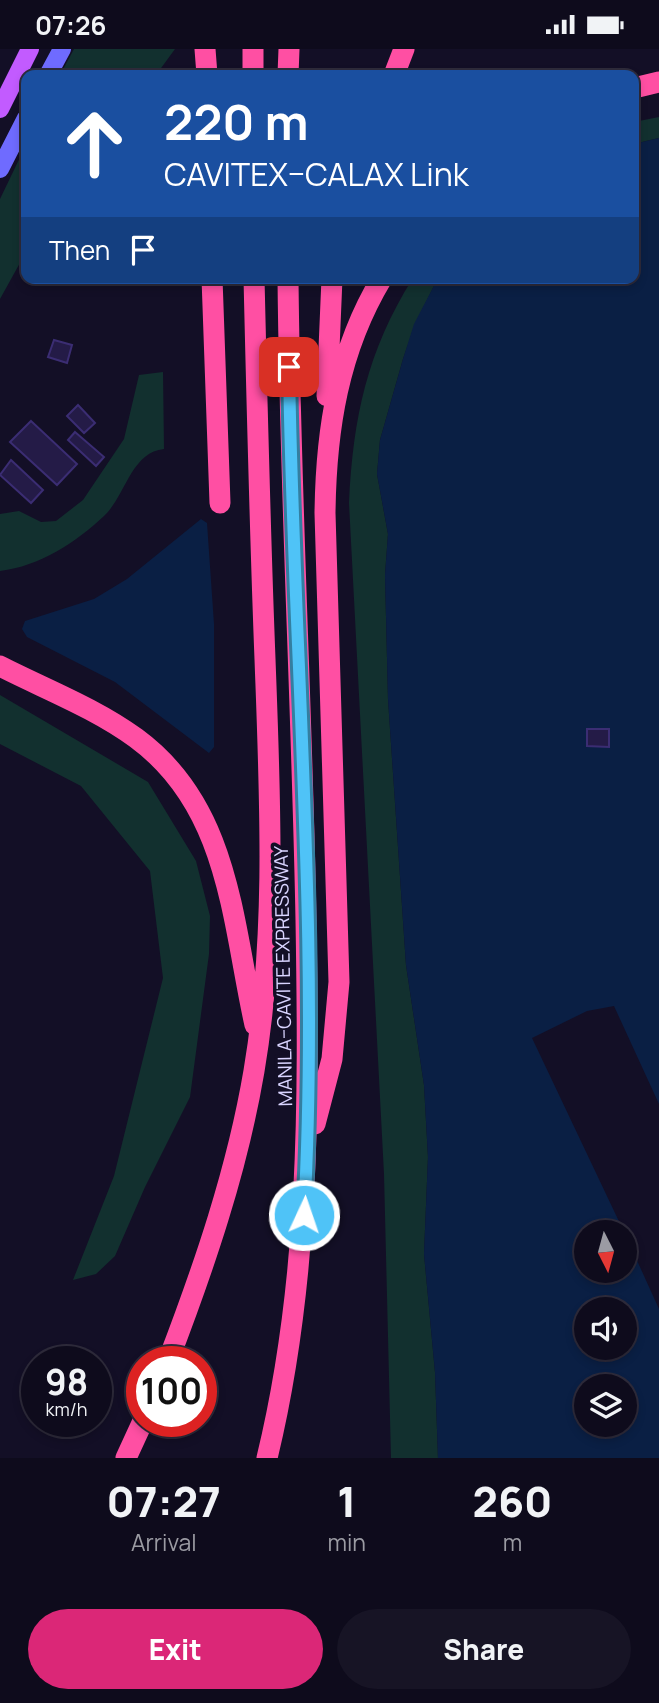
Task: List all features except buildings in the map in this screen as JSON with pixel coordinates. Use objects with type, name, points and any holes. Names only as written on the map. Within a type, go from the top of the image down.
[{"type":"highway","points":[[205,49],[207,70]]},
{"type":"highway","points":[[253,70],[254,49]]},
{"type":"highway","points":[[288,70],[289,49]]},
{"type":"highway","points":[[396,70],[404,49]]},
{"type":"highway","points":[[639,87],[659,82]]},
{"type":"highway","points":[[212,284],[220,503]]},
{"type":"highway","name":"MANILA–CAVITE EXPRESSWAY","points":[[174,1346],[208,1252],[233,1170],[258,1042],[267,961],[270,865],[254,284]]},
{"type":"highway","name":"MANILA–CAVITE EXPRESSWAY","points":[[268,1458],[300,1272],[307,1153],[304,801],[292,490],[288,284]]},
{"type":"highway","points":[[307,1153],[332,1059],[338,995],[325,513],[332,284]]},
{"type":"highway","points":[[327,443],[346,358],[362,314],[379,284]]},
{"type":"highway","points":[[0,666],[81,706],[136,738],[177,776],[194,799],[208,828],[230,892],[258,1042]]},
{"type":"highway","points":[[127,1458],[136,1437]]},
{"type":"main road","points":[[0,109],[30,49]]},
{"type":"main road","points":[[51,70],[62,49]]},
{"type":"main road","points":[[0,169],[21,128]]},
{"type":"green space","points":[[74,49],[175,49],[160,70],[63,70]]},
{"type":"green space","points":[[659,117],[659,138],[639,143],[639,121]]},
{"type":"green space","points":[[21,155],[21,261],[0,299],[0,199]]},
{"type":"green space","points":[[409,284],[435,284],[415,324],[403,359],[380,440],[377,474],[388,534],[385,575],[388,699],[406,965],[424,1085],[428,1157],[424,1254],[435,1372],[438,1458],[391,1458],[384,1174],[349,503],[354,442],[365,386],[384,332]]},
{"type":"green space","points":[[163,372],[164,449],[144,458],[111,508],[81,535],[43,559],[0,571],[0,514],[19,511],[41,522],[56,521],[83,500],[124,439],[139,375]]},
{"type":"green space","points":[[0,695],[148,782],[196,861],[210,916],[209,954],[190,1097],[145,1187],[115,1256],[96,1274],[73,1280],[114,1176],[163,978],[150,871],[81,786],[0,744]]},
{"type":"water","points":[[659,138],[659,1104],[614,1006],[587,1011],[532,1038],[618,1220],[574,1220],[574,1283],[637,1283],[637,1260],[659,1309],[659,1458],[438,1458],[435,1372],[424,1254],[428,1157],[424,1085],[406,965],[388,699],[385,575],[388,534],[377,474],[380,440],[414,324],[435,284],[639,284],[639,143]]},
{"type":"water","points":[[201,519],[207,523],[214,624],[214,747],[209,753],[115,682],[27,637],[22,629],[25,621],[94,599],[127,579]]},
{"type":"route","points":[[289,367],[307,975],[307,1153],[304,1215]]}]
